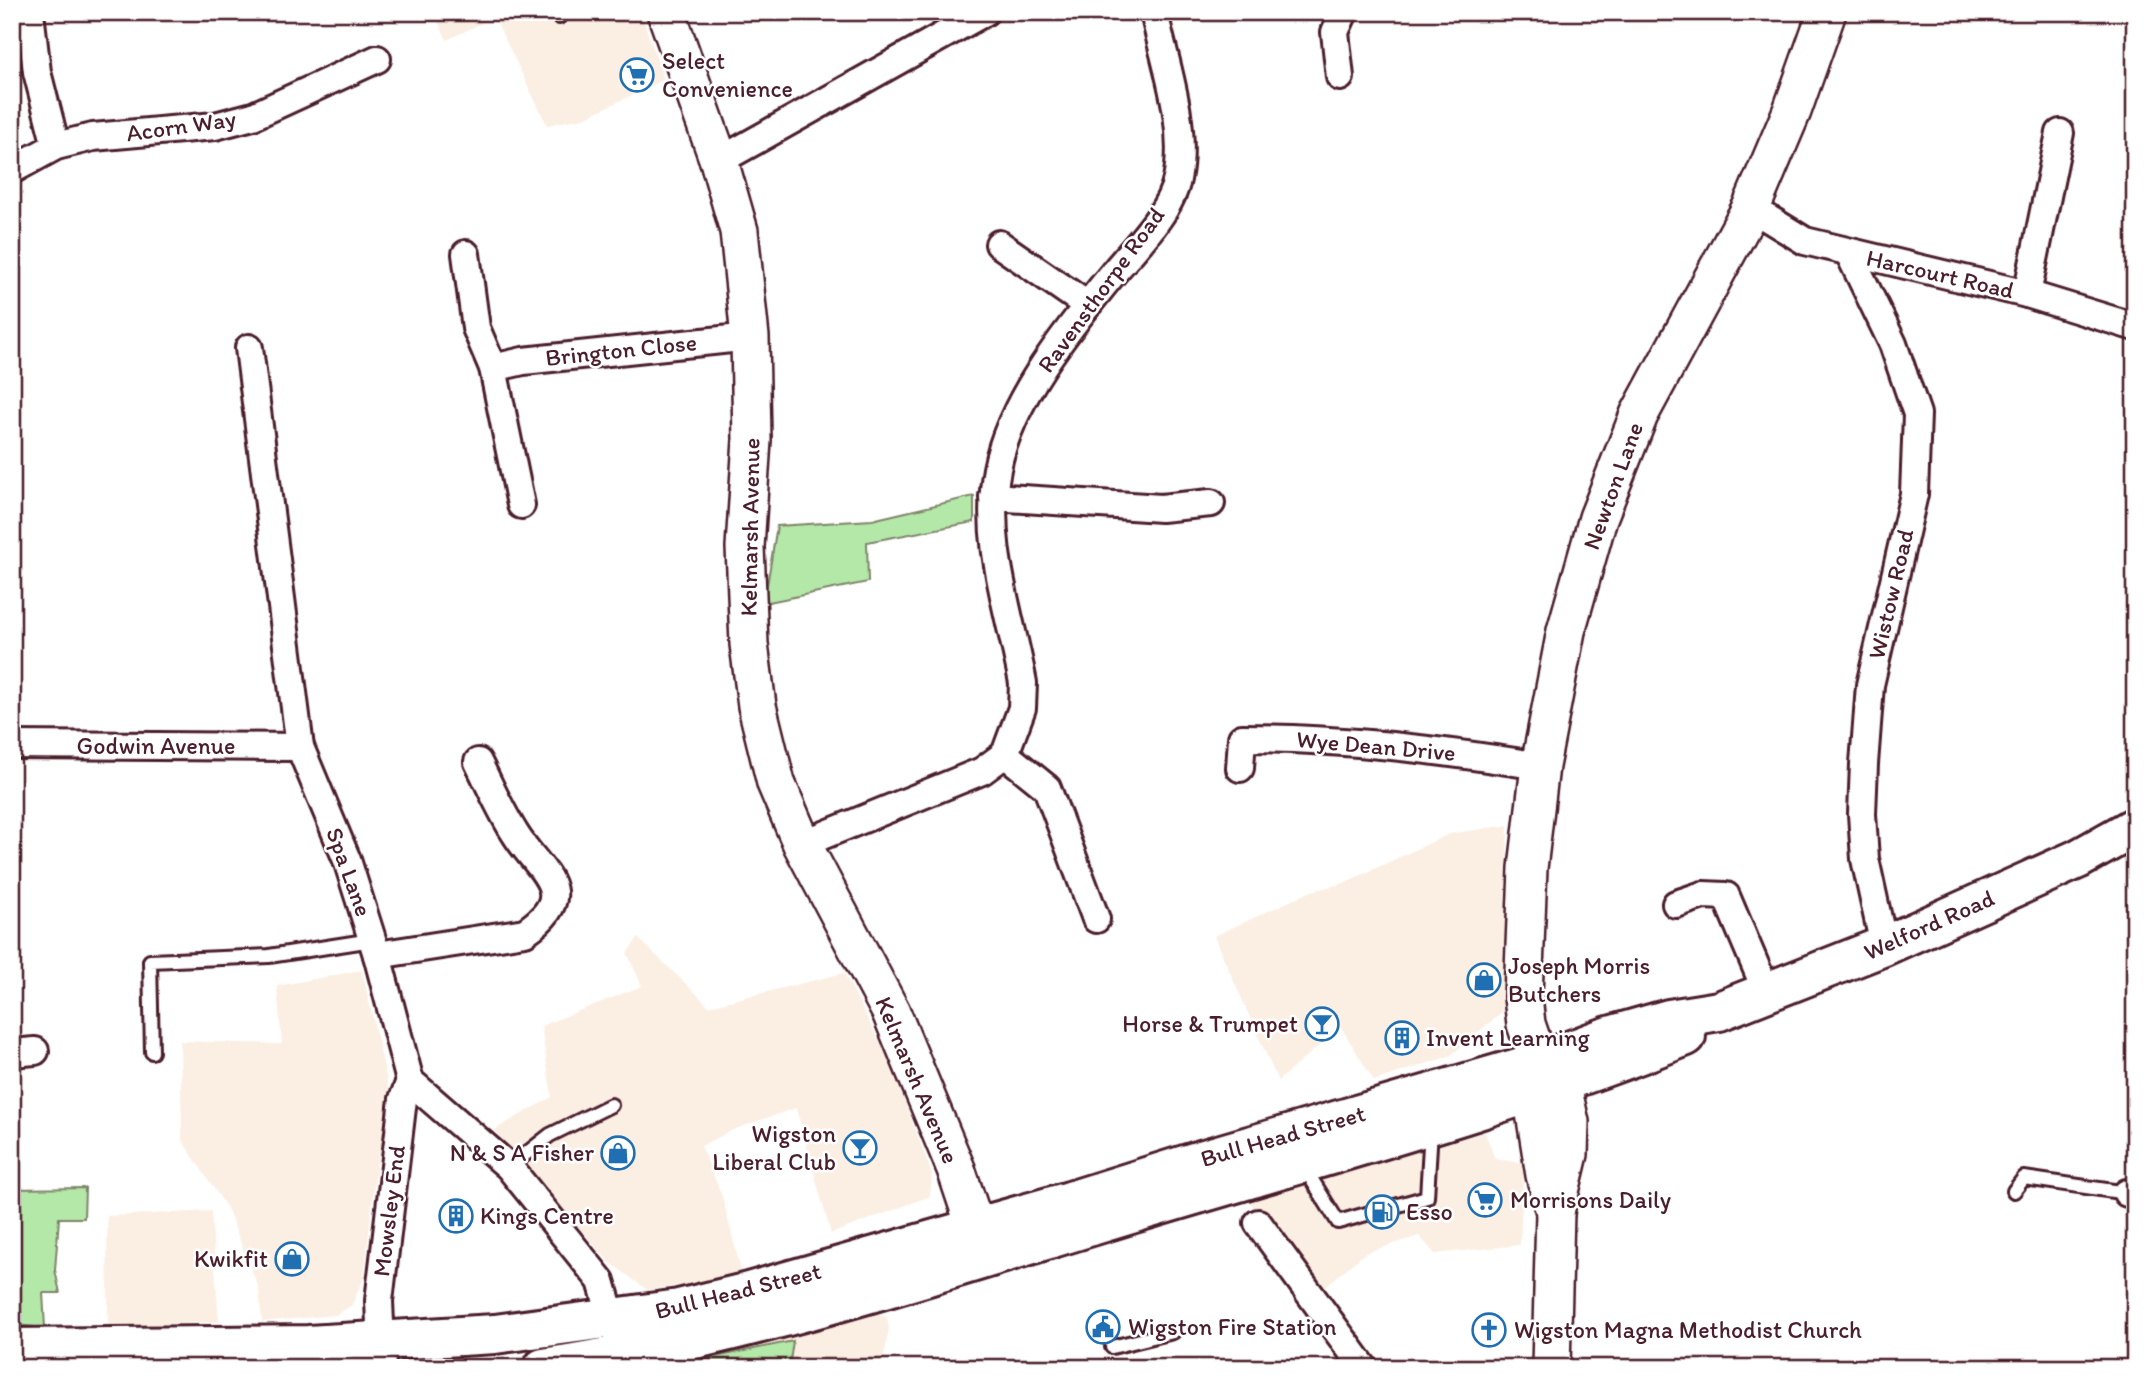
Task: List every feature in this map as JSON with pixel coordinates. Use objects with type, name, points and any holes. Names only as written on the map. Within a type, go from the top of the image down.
[{"type":"main road","name":"Welford Road","points":[[1566,1069],[1623,1062],[1688,1036],[1719,1012],[1884,946],[2078,859],[2135,827]]},
{"type":"main road","name":"Bull Head Street","points":[[564,1366],[622,1356],[753,1323],[981,1243],[1293,1146],[1436,1108],[1487,1108],[1566,1069]]},
{"type":"main road","points":[[1436,1108],[1566,1069]]},
{"type":"main road","name":"Bull Head Street","points":[[12,1348],[308,1357],[382,1355],[613,1320],[981,1243]]},
{"type":"street","points":[[30,12],[37,72],[57,146]]},
{"type":"street","name":"Kelmarsh Avenue","points":[[666,12],[719,162],[739,231],[750,337],[752,440],[745,547],[748,644],[757,706],[776,783],[802,844],[891,1012],[956,1169],[981,1243]]},
{"type":"street","points":[[719,162],[985,12]]},
{"type":"street","name":"Ravensthorpe Road","points":[[1005,754],[1022,708],[1023,683],[996,554],[993,497],[1006,438],[1035,380],[1087,305],[1156,221],[1177,181],[1178,130],[1154,12]]},
{"type":"street","points":[[1340,77],[1335,32],[1344,12]]},
{"type":"street","name":"Newton Lane","points":[[1551,1368],[1555,1212],[1569,1154],[1570,1122],[1566,1069],[1526,1024],[1523,997],[1528,868],[1540,766],[1566,632],[1598,519],[1639,415],[1751,208],[1792,111],[1827,12]]},
{"type":"street","name":"Acorn Way","points":[[12,170],[57,146],[93,137],[215,126],[253,116],[377,59]]},
{"type":"street","points":[[2027,294],[2060,133]]},
{"type":"street","name":"Harcourt Road","points":[[1751,208],[1805,241],[2027,294],[2135,327]]},
{"type":"street","points":[[999,244],[1087,305]]},
{"type":"street","name":"Wistow Road","points":[[1849,253],[1893,344],[1917,414],[1914,494],[1870,685],[1864,764],[1862,814],[1865,859],[1884,946]]},
{"type":"street","points":[[466,254],[476,328],[493,368],[521,505]]},
{"type":"street","name":"Brington Close","points":[[493,368],[523,361],[750,337]]},
{"type":"street","name":"Spa Lane","points":[[249,348],[300,747],[347,860],[375,948],[410,1082]]},
{"type":"street","points":[[993,497],[1161,508],[1211,503]]},
{"type":"street","name":"Wye Dean Drive","points":[[1240,768],[1242,738],[1300,738],[1423,747],[1540,766]]},
{"type":"street","name":"Godwin Avenue","points":[[12,745],[300,747]]},
{"type":"street","points":[[802,844],[982,771],[1005,754],[1047,788],[1096,919]]},
{"type":"street","points":[[375,948],[525,932],[541,921],[550,907],[552,890],[548,874],[515,835],[478,762]]},
{"type":"street","points":[[1676,904],[1703,895],[1726,896],[1767,993]]},
{"type":"street","points":[[410,1082],[509,1167],[601,1281],[622,1356]]},
{"type":"street","name":"Mowsley End","points":[[382,1355],[379,1301],[402,1099],[410,1082]]},
{"type":"street","points":[[1258,1223],[1364,1368]]},
{"type":"street","points":[[530,1331],[561,1348],[564,1366]]},
{"type":"lane","points":[[152,1052],[150,961],[375,948]]},
{"type":"lane","points":[[509,1167],[550,1135],[611,1105]]},
{"type":"lane","points":[[1293,1146],[1338,1222],[1427,1197],[1436,1108]]},
{"type":"lane","points":[[2014,1191],[2024,1178],[2131,1194]]},
{"type":"lane","points":[[1112,1347],[1173,1332]]},
{"type":"shaded area","points":[[433,12],[641,12],[664,80],[584,118],[547,125],[494,17],[447,40]]},
{"type":"shaded area","points":[[1508,825],[1502,1012],[1450,1056],[1374,1081],[1341,1027],[1278,1081],[1214,936],[1312,891],[1344,883],[1449,834]]},
{"type":"shaded area","points":[[638,938],[709,1006],[844,973],[890,1062],[932,1174],[930,1196],[831,1234],[796,1108],[735,1129],[701,1146],[722,1196],[741,1270],[715,1281],[647,1290],[608,1261],[494,1130],[552,1097],[541,1026],[642,986],[627,953]]},
{"type":"shaded area","points":[[362,970],[391,1099],[376,1170],[364,1277],[352,1305],[336,1315],[262,1322],[259,1289],[227,1208],[182,1140],[180,1041],[282,1044],[277,986]]},
{"type":"shaded area","points":[[1485,1132],[1495,1159],[1524,1163],[1520,1245],[1435,1254],[1419,1236],[1365,1253],[1320,1291],[1249,1201]]},
{"type":"shaded area","points":[[211,1211],[219,1322],[108,1327],[107,1216]]},
{"type":"shaded area","points":[[875,1313],[887,1317],[889,1329],[882,1368],[671,1368]]},
{"type":"green space","points":[[974,496],[974,522],[867,542],[868,582],[764,603],[777,526],[872,520]]},
{"type":"green space","points":[[85,1188],[84,1218],[59,1218],[55,1270],[60,1293],[43,1293],[45,1328],[16,1325],[12,1189]]},
{"type":"green space","points":[[793,1341],[789,1368],[702,1368],[701,1360]]},
{"type":"place","name":"Select Convenience","points":[[637,75]]},
{"type":"place","name":"Joseph Morris Butchers","points":[[1484,980]]},
{"type":"place","name":"Horse & Trumpet","points":[[1322,1024]]},
{"type":"place","name":"Invent Learning","points":[[1402,1038]]},
{"type":"place","name":"Wigston Liberal Club","points":[[860,1148]]},
{"type":"place","name":"N & S A Fisher","points":[[618,1153]]},
{"type":"place","name":"Morrisons Daily","points":[[1485,1200]]},
{"type":"place","name":"Esso","points":[[1382,1212]]},
{"type":"place","name":"Kings Centre","points":[[456,1216]]},
{"type":"place","name":"Kwikfit","points":[[292,1259]]},
{"type":"place","name":"Wigston Fire Station","points":[[1103,1327]]},
{"type":"place","name":"Wigston Magna Methodist Church","points":[[1489,1330]]}]
